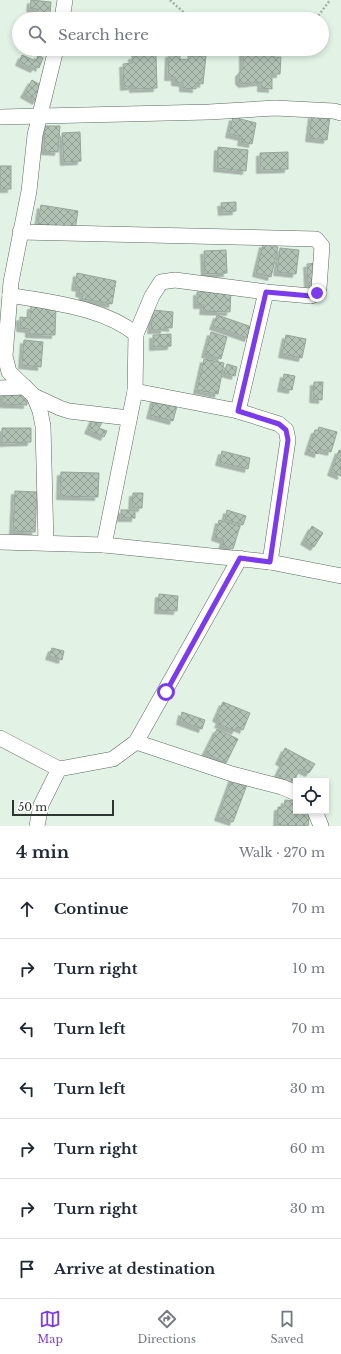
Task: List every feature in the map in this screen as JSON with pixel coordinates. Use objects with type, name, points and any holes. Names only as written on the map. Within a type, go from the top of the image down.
[{"type":"street","points":[[63,12],[65,0]]},
{"type":"street","points":[[46,542],[43,426],[40,411],[29,392],[9,372],[6,365],[5,356],[7,286],[29,191],[38,118],[54,56]]},
{"type":"street","points":[[2,113],[38,118],[209,112],[275,108],[334,111],[341,113]]},
{"type":"street","points":[[20,232],[316,239],[322,246],[319,288],[317,293],[311,296],[266,292],[175,280],[160,282],[152,296],[136,334],[135,391],[104,545]]},
{"type":"street","points":[[7,286],[64,305],[101,315],[127,327],[136,334]]},
{"type":"street","points":[[238,411],[266,292]]},
{"type":"street","points":[[0,388],[29,392],[69,411],[129,418]]},
{"type":"street","points":[[135,391],[238,411],[279,424],[286,430],[288,440],[270,562]]},
{"type":"street","points":[[0,542],[46,542],[104,545],[240,558],[270,562],[341,576]]},
{"type":"street","points":[[0,738],[59,769],[113,759],[136,742],[240,558]]},
{"type":"street","points":[[136,742],[232,774],[282,787],[293,792]]},
{"type":"street","points":[[37,826],[41,805],[59,769]]},
{"type":"street","points":[[316,814],[321,826]]},
{"type":"path","points":[[170,0],[183,12]]},
{"type":"path","points":[[321,12],[330,0]]},
{"type":"building","points":[[31,0],[51,2],[50,12],[37,12],[37,9],[30,8]]},
{"type":"building","points":[[22,56],[36,61],[38,56],[43,58],[39,68],[36,66],[34,69],[19,62]]},
{"type":"building","points":[[132,56],[156,56],[157,88],[133,89],[133,86],[124,87],[123,64],[132,63]]},
{"type":"building","points":[[169,56],[180,56],[180,59],[188,60],[188,56],[206,56],[203,84],[196,83],[196,89],[183,88],[183,83],[175,82],[175,77],[168,77]]},
{"type":"building","points":[[243,56],[281,57],[280,74],[272,74],[272,89],[261,88],[261,82],[242,84],[239,81],[239,73],[243,69]]},
{"type":"building","points":[[32,80],[44,87],[36,101],[24,94]]},
{"type":"building","points":[[312,115],[330,117],[327,140],[309,138]]},
{"type":"building","points":[[233,117],[256,123],[252,144],[241,142],[242,137],[229,134]]},
{"type":"building","points":[[45,126],[60,126],[58,152],[44,151]]},
{"type":"building","points":[[80,132],[81,161],[64,162],[62,133]]},
{"type":"building","points":[[218,147],[248,150],[246,171],[217,168]]},
{"type":"building","points":[[288,152],[288,169],[260,170],[260,153]]},
{"type":"building","points":[[0,166],[11,166],[11,189],[0,189]]},
{"type":"building","points":[[236,202],[236,211],[222,212],[221,203]]},
{"type":"building","points":[[41,205],[78,211],[75,230],[38,224]]},
{"type":"building","points":[[263,244],[278,247],[271,277],[256,273]]},
{"type":"building","points":[[280,248],[299,250],[296,274],[277,272]]},
{"type":"building","points":[[226,250],[227,273],[205,274],[204,251]]},
{"type":"building","points":[[318,263],[318,283],[308,284],[307,264]]},
{"type":"building","points":[[77,273],[116,281],[112,304],[82,299],[83,294],[79,293],[80,288],[75,287]]},
{"type":"building","points":[[204,287],[231,289],[230,312],[203,311],[204,305],[197,305],[197,292],[204,292]]},
{"type":"building","points":[[31,306],[56,307],[55,335],[29,334],[29,329],[20,328],[20,317],[30,318]]},
{"type":"building","points":[[153,310],[173,312],[172,328],[164,327],[164,330],[151,330]]},
{"type":"building","points":[[217,315],[252,327],[248,338],[213,326]]},
{"type":"building","points":[[211,332],[227,337],[221,359],[205,354]]},
{"type":"building","points":[[171,334],[171,346],[153,347],[153,335]]},
{"type":"building","points":[[286,335],[306,339],[302,358],[282,354]]},
{"type":"building","points":[[24,340],[43,342],[41,367],[22,365]]},
{"type":"building","points":[[204,359],[224,363],[218,394],[197,390]]},
{"type":"building","points":[[227,364],[237,367],[235,376],[224,373]]},
{"type":"building","points":[[284,374],[295,376],[292,390],[281,388]]},
{"type":"building","points":[[314,382],[323,382],[322,400],[313,399]]},
{"type":"building","points":[[3,390],[27,391],[27,405],[3,404]]},
{"type":"building","points":[[155,396],[178,402],[173,421],[150,415]]},
{"type":"building","points":[[94,417],[103,421],[99,428],[107,431],[104,437],[88,430]]},
{"type":"building","points":[[319,427],[337,432],[331,452],[319,449],[318,454],[308,451],[315,430],[318,430]]},
{"type":"building","points":[[2,428],[31,428],[31,442],[2,443]]},
{"type":"building","points":[[339,450],[341,451],[341,476],[331,472]]},
{"type":"building","points":[[222,451],[250,458],[248,469],[219,462]]},
{"type":"building","points":[[61,472],[99,473],[98,497],[60,496]]},
{"type":"building","points":[[15,491],[37,492],[35,532],[13,531]]},
{"type":"building","points":[[133,493],[143,493],[142,508],[132,508]]},
{"type":"building","points":[[121,510],[135,510],[135,518],[121,518]]},
{"type":"building","points":[[227,510],[246,516],[243,525],[225,519]]},
{"type":"building","points":[[219,520],[240,526],[233,549],[222,546],[224,540],[215,537]]},
{"type":"building","points":[[312,526],[323,533],[314,547],[304,541]]},
{"type":"building","points":[[159,594],[178,596],[177,611],[158,610]]},
{"type":"building","points":[[52,648],[64,651],[62,660],[49,656]]},
{"type":"building","points":[[223,702],[250,713],[243,730],[237,727],[235,731],[218,724],[220,720],[216,718]]},
{"type":"building","points":[[182,712],[205,720],[202,729],[180,721]]},
{"type":"building","points":[[217,729],[238,739],[226,763],[205,753]]},
{"type":"building","points":[[285,748],[315,764],[309,773],[300,769],[296,778],[293,778],[291,787],[275,779],[283,763],[279,761]]},
{"type":"building","points":[[233,776],[248,782],[233,822],[218,817]]},
{"type":"building","points":[[285,800],[293,801],[293,814],[310,814],[308,826],[277,825],[278,807],[284,807]]},
{"type":"route","points":[[166,692],[240,558],[270,562],[288,440],[286,430],[279,424],[238,411],[266,292],[311,296],[317,293]]}]
